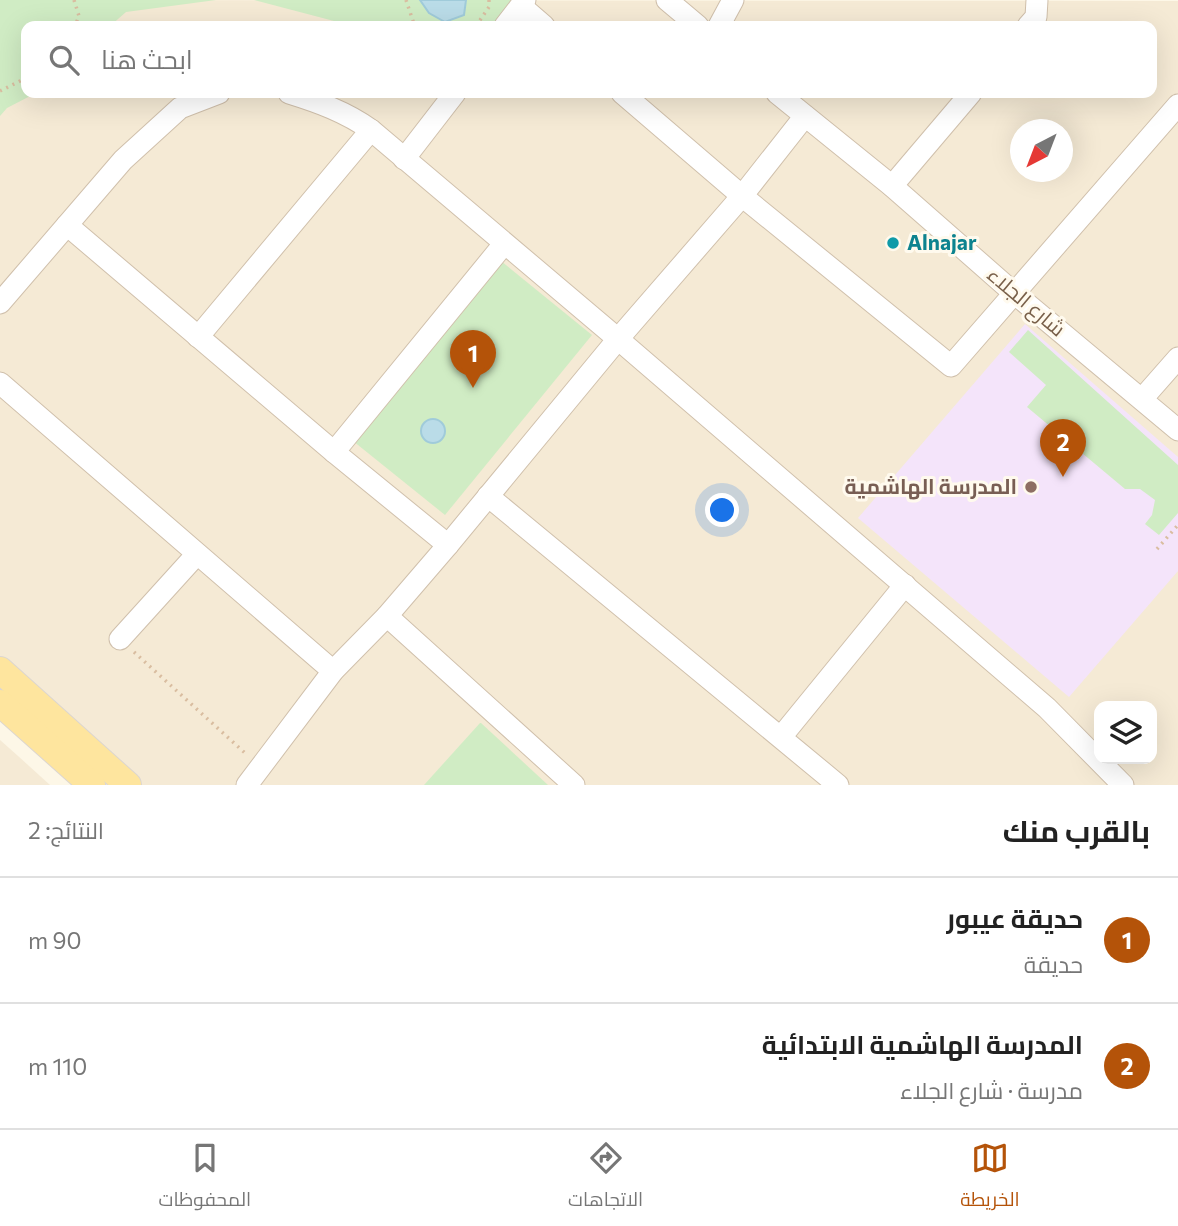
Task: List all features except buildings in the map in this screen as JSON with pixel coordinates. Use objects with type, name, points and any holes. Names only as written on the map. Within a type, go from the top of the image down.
[{"type":"main road","points":[[0,670],[128,785]]},
{"type":"main road","points":[[0,703],[92,785]]},
{"type":"street","points":[[722,21],[733,0]]},
{"type":"street","points":[[1032,21],[1036,17],[1037,0]]},
{"type":"street","points":[[672,2],[693,21]]},
{"type":"street","points":[[509,21],[523,3],[539,21]]},
{"type":"street","points":[[0,303],[123,160],[180,108],[206,98]]},
{"type":"street","points":[[306,98],[320,102],[371,130],[1047,708],[1123,785]]},
{"type":"street","points":[[404,159],[451,98]]},
{"type":"street","points":[[628,98],[742,196],[951,366],[1178,105]]},
{"type":"street","name":"شارع الجلاء","points":[[783,98],[892,186],[1014,293],[1178,430]]},
{"type":"street","points":[[892,186],[967,98]]},
{"type":"street","points":[[247,785],[334,671],[387,616],[448,545],[618,339],[742,196],[805,116]]},
{"type":"street","points":[[198,337],[371,130]]},
{"type":"street","points":[[67,225],[334,452],[448,545]]},
{"type":"street","points":[[334,452],[505,244]]},
{"type":"street","points":[[1142,399],[1178,358]]},
{"type":"street","points":[[0,383],[334,671]]},
{"type":"street","points":[[488,496],[838,785]]},
{"type":"street","points":[[120,639],[197,554]]},
{"type":"street","points":[[781,737],[905,585]]},
{"type":"street","points":[[387,616],[574,785]]},
{"type":"path","points":[[74,0],[79,16],[77,21]]},
{"type":"path","points":[[406,0],[413,21]]},
{"type":"path","points":[[479,21],[489,7],[489,0]]},
{"type":"path","points":[[0,91],[21,80]]},
{"type":"path","points":[[1157,549],[1178,525]]},
{"type":"path","points":[[120,639],[261,768]]},
{"type":"shaded area","points":[[0,0],[1178,1],[1178,785],[97,785],[0,699]]},
{"type":"shaded area","name":"المدرسة الهاشمية","points":[[1025,324],[1178,457],[1178,571],[1069,697],[858,518]]},
{"type":"shaded area","points":[[0,740],[18,756],[50,785],[0,785]]},
{"type":"green space","points":[[0,0],[216,0],[126,12],[116,21],[21,21],[21,98],[26,98],[7,108],[0,116]]},
{"type":"green space","points":[[254,0],[512,0],[497,21],[334,21]]},
{"type":"green space","points":[[501,261],[592,335],[445,515],[353,441]]},
{"type":"green space","points":[[1028,330],[1178,465],[1178,513],[1159,535],[1145,524],[1152,515],[1155,500],[1140,489],[1125,489],[1027,407],[1046,385],[1009,352]]},
{"type":"green space","points":[[481,723],[548,785],[424,785]]},
{"type":"water","points":[[420,0],[466,0],[464,15],[448,21],[429,13]]},
{"type":"water","points":[[433,419],[441,423],[445,431],[441,439],[433,443],[425,439],[421,431],[425,423]]},
{"type":"place","name":"Alnajar","points":[[893,243]]},
{"type":"place","name":"حديقة عيبور","points":[[473,388]]},
{"type":"place","name":"المدرسة الهاشمية الابتدائية","points":[[1063,477]]},
{"type":"place","name":"المدرسة الهاشمية","points":[[1031,487]]}]
